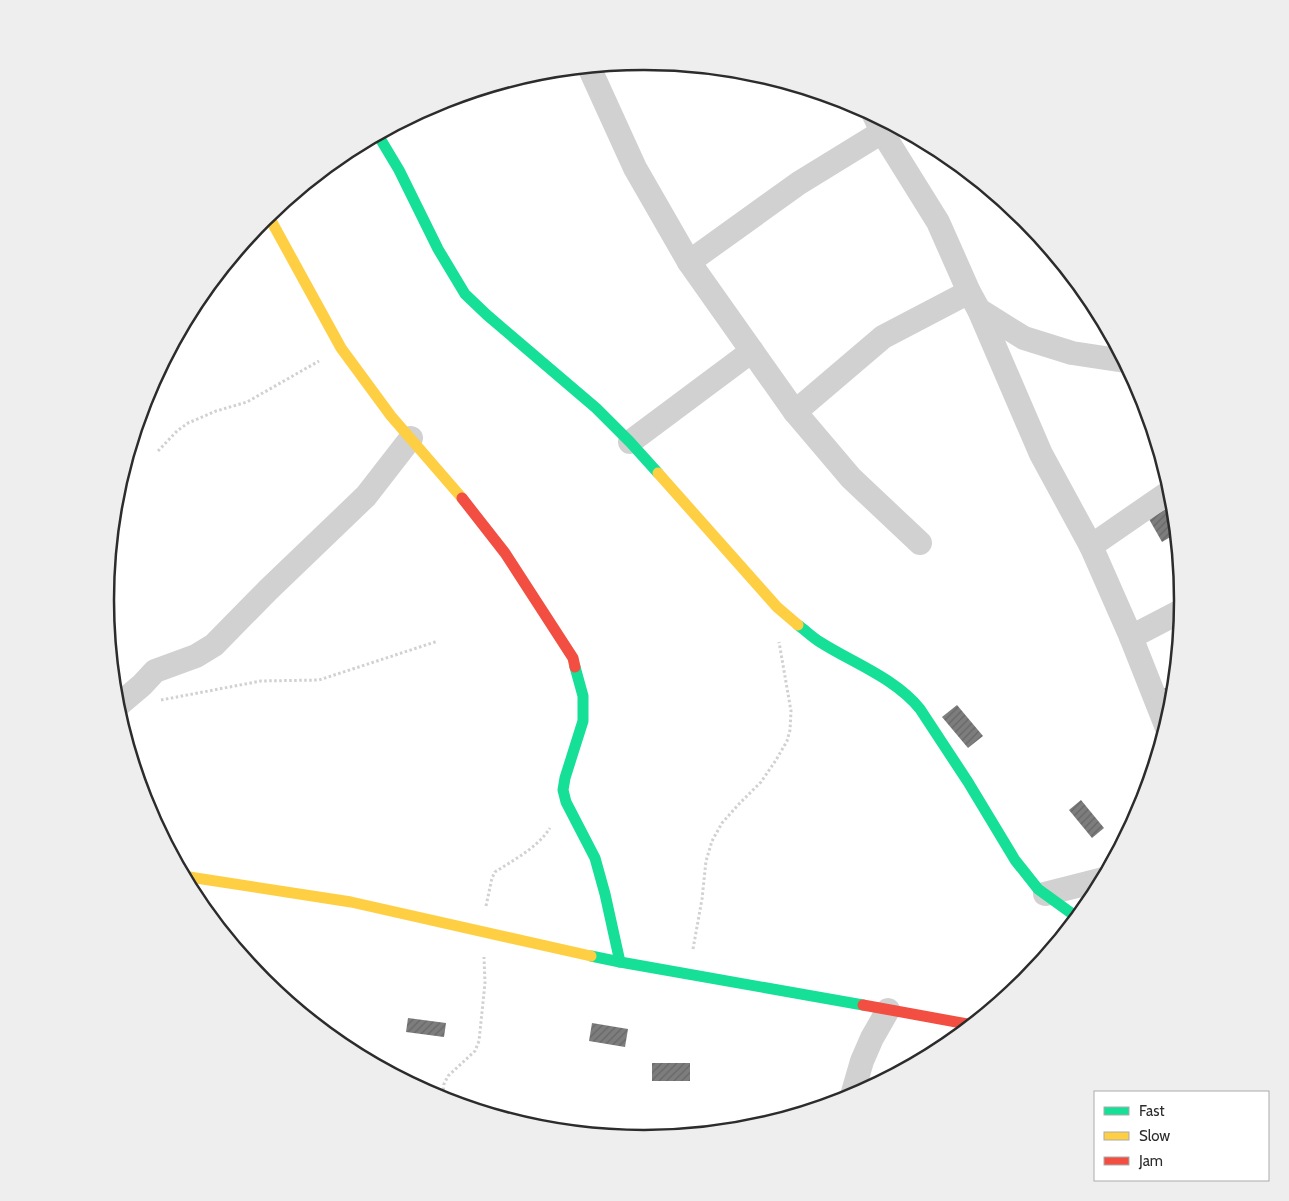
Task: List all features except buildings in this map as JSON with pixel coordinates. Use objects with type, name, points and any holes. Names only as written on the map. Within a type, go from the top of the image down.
[{"type":"street","points":[[592,73],[635,168],[689,262],[795,412],[851,478],[920,543]]},
{"type":"street","points":[[689,262],[878,124]]},
{"type":"street","points":[[878,125],[938,222],[1041,454],[1091,546],[1131,637],[1162,716]]},
{"type":"street","points":[[381,140],[399,170],[438,249],[465,294],[596,408],[630,442],[777,607],[818,642],[899,688],[911,698],[968,782],[1015,860],[1038,889],[1072,914]]},
{"type":"street","points":[[272,222],[341,348],[391,416],[468,505],[505,553],[572,658],[583,696],[583,721],[563,790],[566,802],[595,858],[620,962]]},
{"type":"street","points":[[974,301],[1024,338],[1072,353],[1117,360]]},
{"type":"street","points":[[795,412],[882,337],[974,301]]},
{"type":"street","points":[[630,442],[752,351]]},
{"type":"street","points":[[123,700],[155,671],[196,656],[214,645],[366,496],[411,438]]},
{"type":"street","points":[[1091,546],[1165,495]]},
{"type":"street","points":[[1131,637],[1175,614]]},
{"type":"street","points":[[192,877],[351,902],[620,962],[964,1023]]},
{"type":"street","points":[[1045,894],[1094,881]]},
{"type":"street","points":[[854,1088],[862,1061],[888,1010]]},
{"type":"path","points":[[158,451],[177,431],[188,423],[247,402],[341,348]]},
{"type":"path","points":[[689,974],[702,898],[706,861],[712,841],[722,823],[761,782],[787,741],[790,730],[791,711],[778,640],[777,607]]},
{"type":"path","points":[[155,701],[260,682],[319,680],[438,641]]},
{"type":"path","points":[[443,1092],[448,1076],[475,1050],[479,1041],[485,983],[482,931],[492,878],[495,872],[537,845],[566,802]]},
{"type":"traffic: fast","points":[[381,140],[399,170],[438,249],[465,294],[596,408],[658,473]]},
{"type":"traffic: fast","points":[[798,625],[820,642],[886,680],[910,698],[920,709],[968,782],[1015,860],[1038,889],[1072,914]]},
{"type":"traffic: fast","points":[[575,667],[583,696],[583,721],[563,790],[566,802],[595,858],[620,962]]},
{"type":"traffic: fast","points":[[591,956],[863,1005]]},
{"type":"traffic: slow","points":[[272,222],[341,348],[391,416],[462,498]]},
{"type":"traffic: slow","points":[[658,473],[777,607],[798,625]]},
{"type":"traffic: slow","points":[[192,877],[351,902],[591,956]]},
{"type":"traffic: jam","points":[[462,498],[505,553],[573,658],[575,667]]},
{"type":"traffic: jam","points":[[863,1005],[964,1023]]}]
